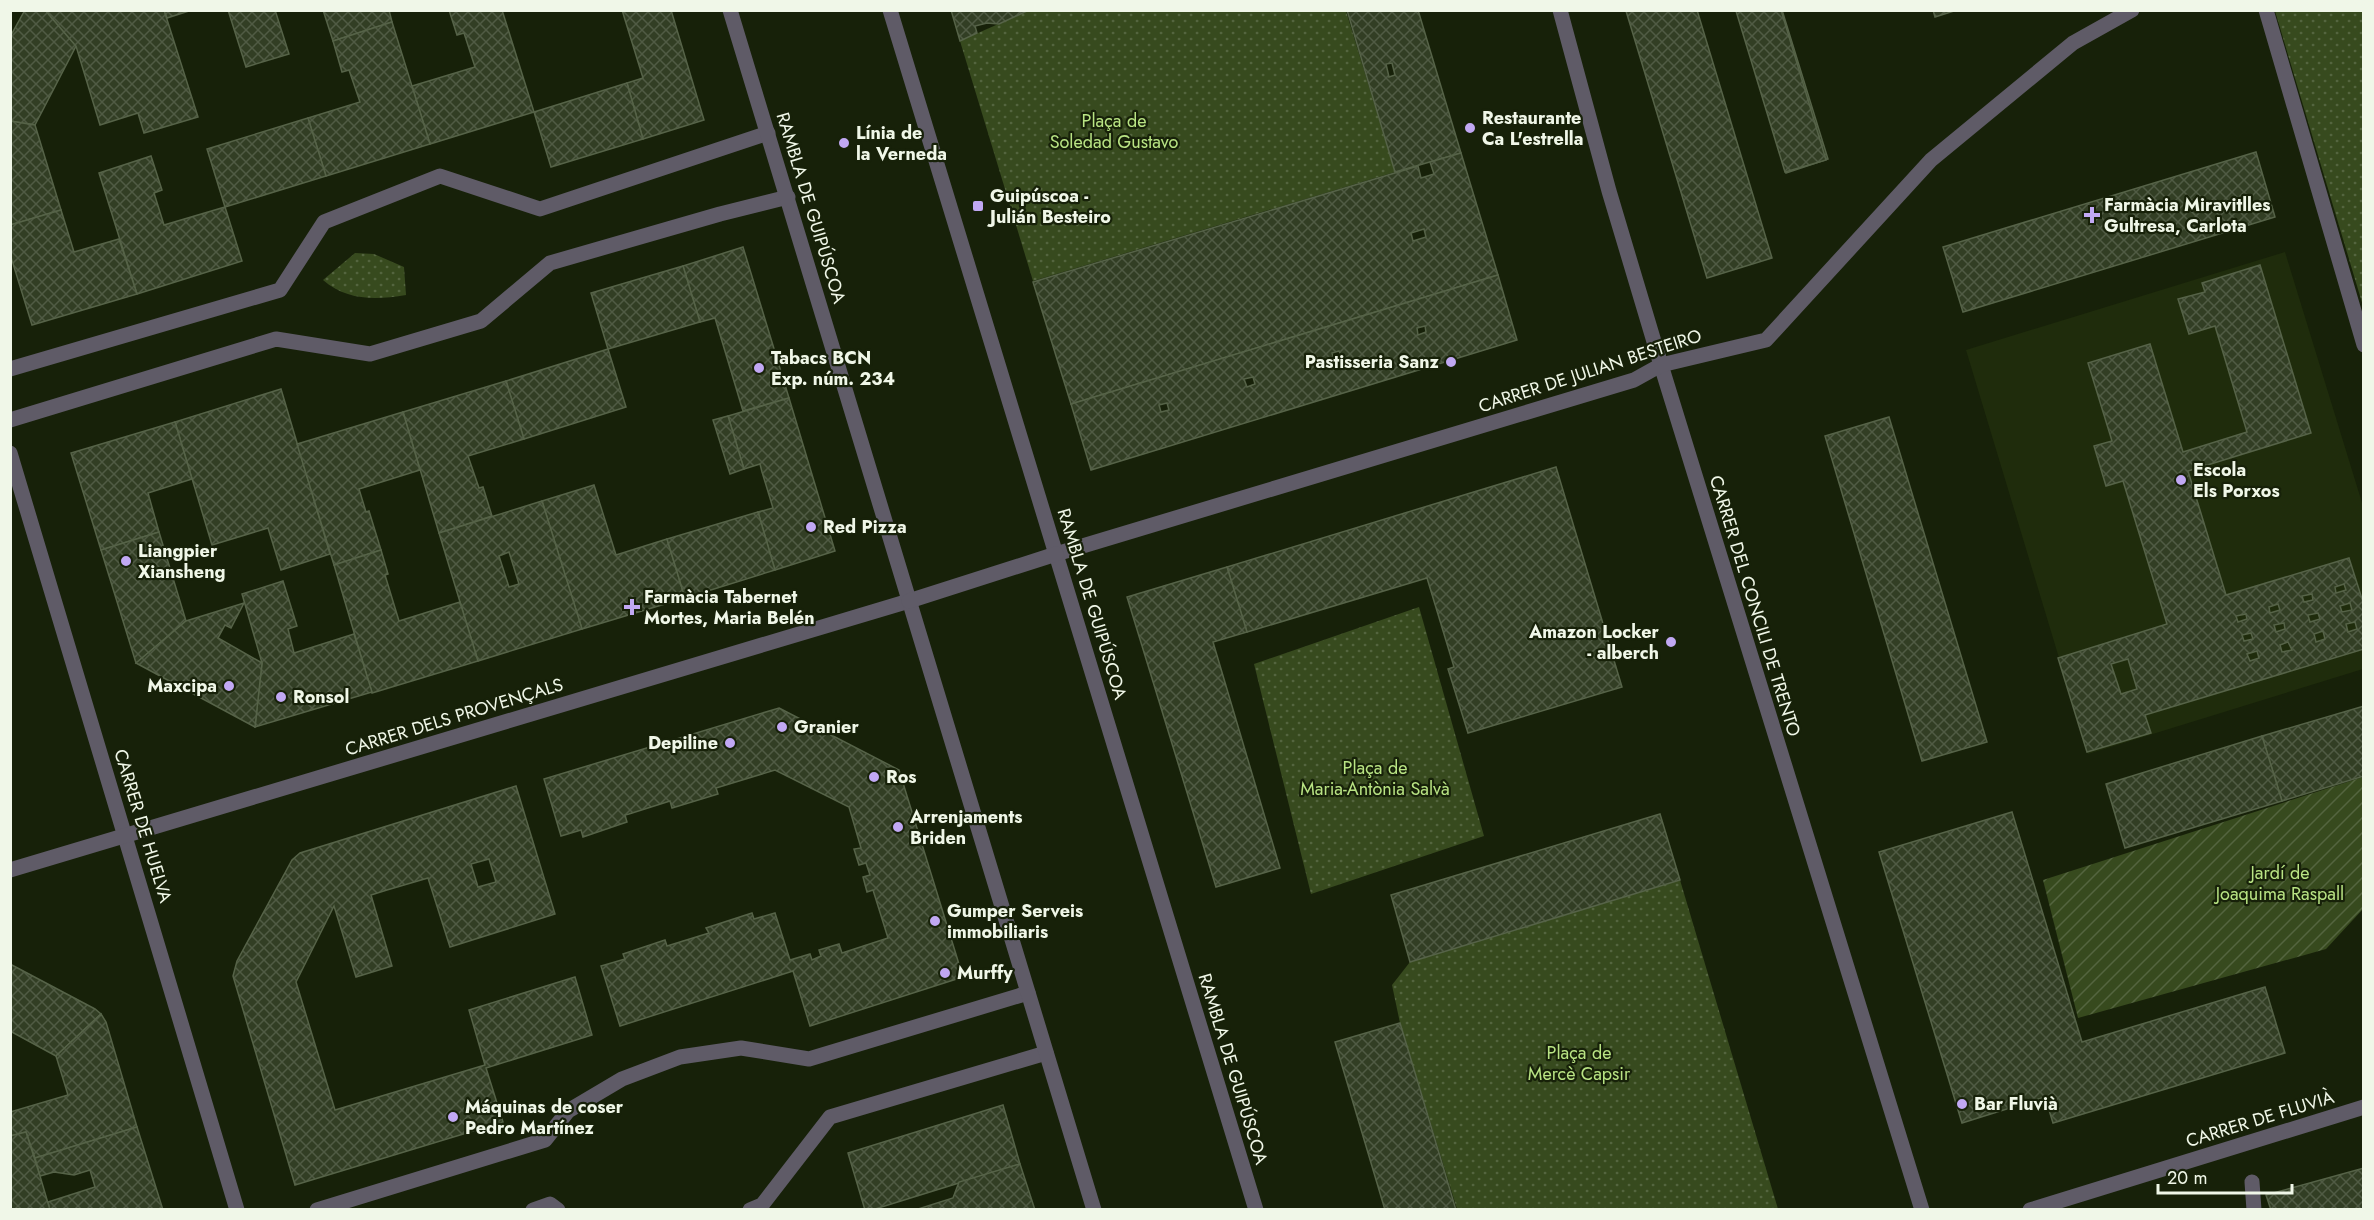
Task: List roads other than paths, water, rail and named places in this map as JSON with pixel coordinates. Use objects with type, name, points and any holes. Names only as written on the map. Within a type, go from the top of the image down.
[{"type":"street","name":"RAMBLA DE GUIPÚSCOA","points":[[730,10],[1094,1209]]},
{"type":"street","name":"RAMBLA DE GUIPÚSCOA","points":[[890,10],[1256,1209]]},
{"type":"street","name":"CARRER DEL CONCILI DE TRENTO","points":[[1560,10],[1609,191],[1661,365],[1922,1209]]},
{"type":"street","name":"CARRER DE JULIAN BESTEIRO","points":[[909,601],[1056,554],[1634,380],[1661,365],[1766,340],[1931,160],[2073,43],[2132,10]]},
{"type":"street","points":[[2266,10],[2364,345]]},
{"type":"street","points":[[10,369],[280,290],[324,222],[440,176],[540,209],[768,134]]},
{"type":"street","points":[[10,420],[276,339],[370,354],[481,321],[550,263],[720,213],[788,197]]},
{"type":"street","name":"CARRER DE HUELVA","points":[[10,453],[237,1209]]},
{"type":"street","name":"CARRER DELS PROVENÇALS","points":[[10,870],[909,601]]},
{"type":"street","points":[[316,1209],[545,1140],[568,1111],[622,1079],[680,1057],[741,1048],[809,1059],[1028,993]]},
{"type":"street","points":[[750,1209],[762,1205],[830,1117],[1046,1053]]},
{"type":"street","name":"CARRER DE FLUVIÀ","points":[[2030,1209],[2364,1107]]},
{"type":"street","points":[[2252,1182],[2259,1206]]},
{"type":"street","points":[[533,1209],[550,1204],[558,1209]]},
{"type":"place","name":"Restaurante Ca L'estrella","points":[[1470,128]]},
{"type":"place","name":"Línia de la Verneda","points":[[844,143]]},
{"type":"place","name":"Guipúscoa - Julián Besteiro","points":[[978,206]]},
{"type":"place","name":"Farmàcia Miravitlles Gultresa, Carlota","points":[[2092,215]]},
{"type":"place","name":"Pastisseria Sanz","points":[[1451,362]]},
{"type":"place","name":"Tabacs BCN Exp. núm. 234","points":[[759,368]]},
{"type":"place","name":"Escola Els Porxos","points":[[2181,480]]},
{"type":"place","name":"Red Pizza","points":[[811,527]]},
{"type":"place","name":"Liangpier Xiansheng","points":[[126,561]]},
{"type":"place","name":"Farmàcia Tabernet Mortes, Maria Belén","points":[[632,607]]},
{"type":"place","name":"Amazon Locker - alberch","points":[[1671,642]]},
{"type":"place","name":"Maxcipa","points":[[229,686]]},
{"type":"place","name":"Ronsol","points":[[281,697]]},
{"type":"place","name":"Granier","points":[[782,727]]},
{"type":"place","name":"Depiline","points":[[730,743]]},
{"type":"place","name":"Ros","points":[[874,777]]},
{"type":"place","name":"Arrenjaments Briden","points":[[898,827]]},
{"type":"place","name":"Gumper Serveis immobiliaris","points":[[935,921]]},
{"type":"place","name":"Murffy","points":[[945,973]]},
{"type":"place","name":"Bar Fluvià","points":[[1962,1104]]},
{"type":"place","name":"Máquinas de coser Pedro Martínez","points":[[453,1117]]},
{"type":"park label","name":"Plaça de Soledad Gustavo","points":[[1114,131]]},
{"type":"park label","name":"Plaça de Maria-Antònia Salvà","points":[[1375,778]]},
{"type":"park label","name":"Jardí de Joaquima Raspall","points":[[2280,883]]},
{"type":"park label","name":"Plaça de Mercè Capsir","points":[[1579,1063]]}]
